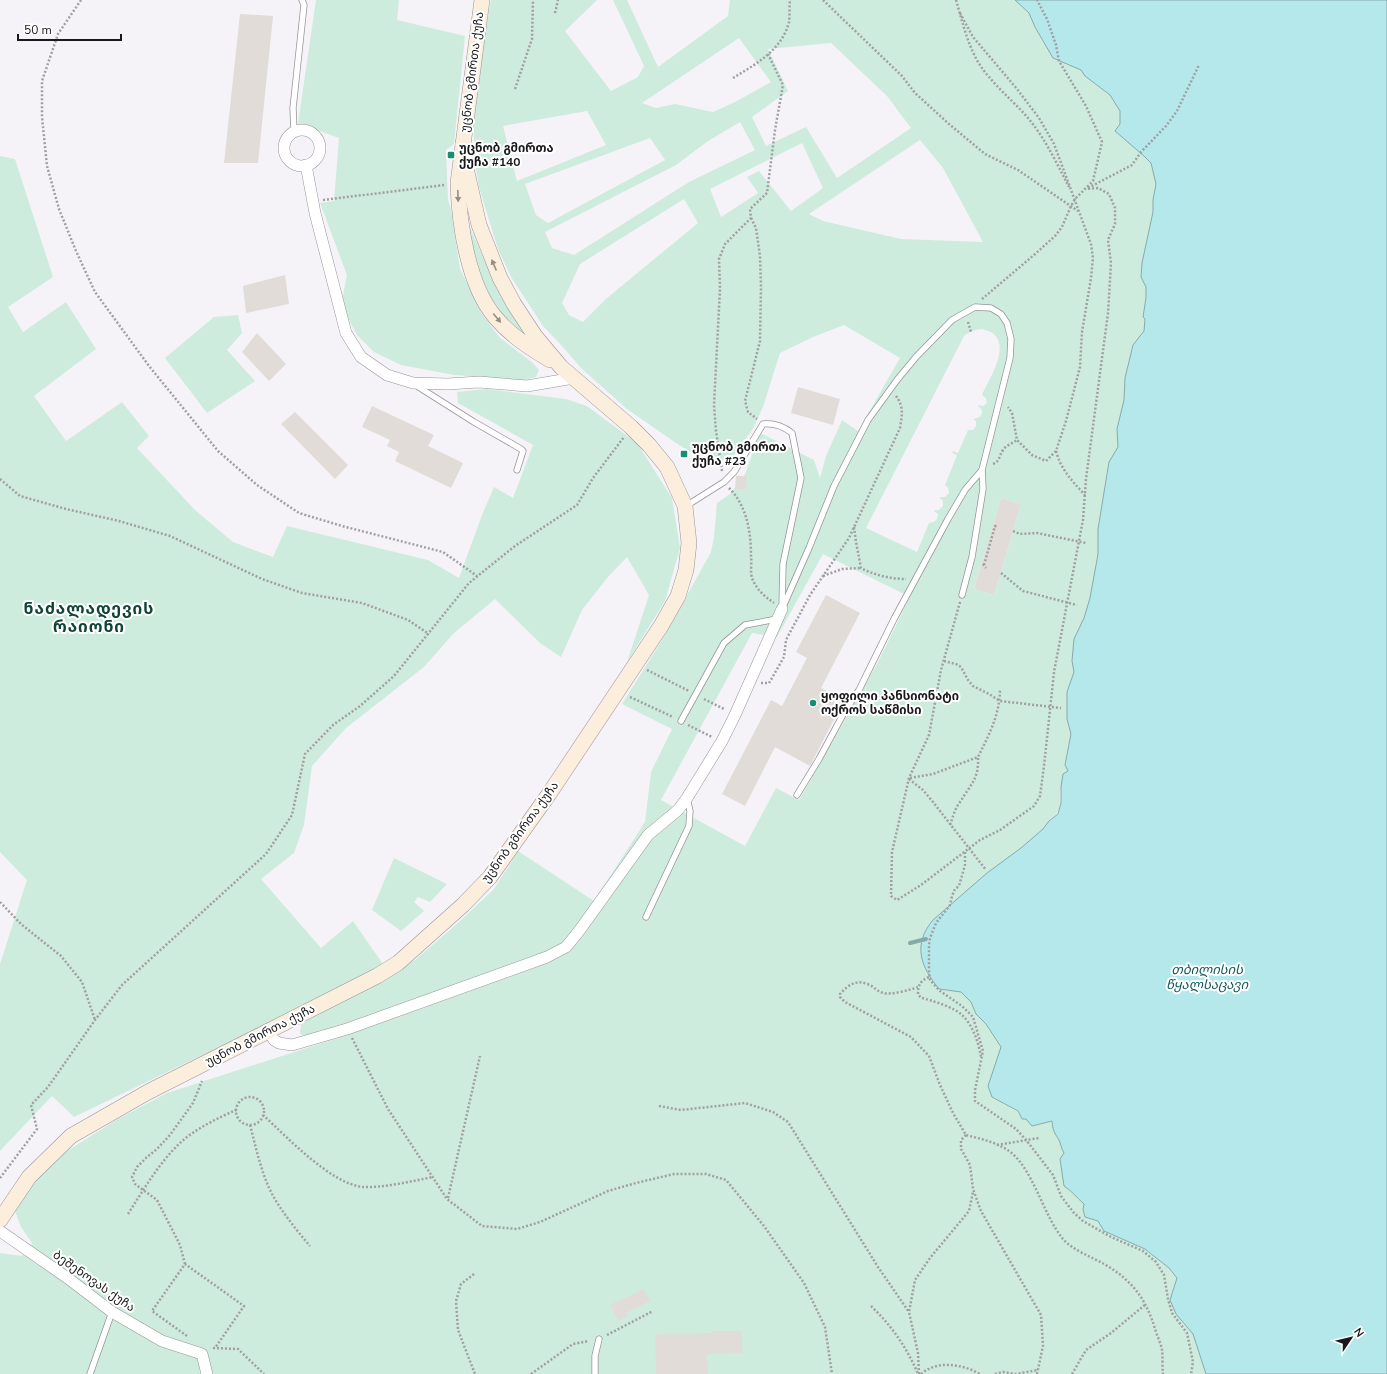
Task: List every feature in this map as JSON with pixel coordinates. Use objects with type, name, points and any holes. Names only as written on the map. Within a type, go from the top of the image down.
[{"type":"main road","name":"უცნობ გმირთა ქუჩა","points":[[479,5],[458,183],[459,209],[463,238],[471,267],[481,293],[494,316],[514,337],[530,349],[562,367]]},
{"type":"main road","name":"უცნობ გმირთა ქუჩა","points":[[0,1220],[30,1177],[71,1136],[148,1092],[376,976],[398,963],[463,905],[490,877],[549,794],[661,626],[678,596],[686,570],[690,543],[685,506],[667,467],[649,445],[631,427],[562,367],[525,322],[500,278],[479,225],[469,182],[463,144]]},
{"type":"street","points":[[299,130],[311,132],[316,136],[319,142],[320,148],[316,159],[306,165],[300,165],[290,161],[284,151],[286,140],[289,135],[294,132],[299,130]]},
{"type":"street","points":[[306,165],[313,202],[346,333],[361,357],[387,374],[413,383],[448,384],[479,382],[527,386],[574,378]]},
{"type":"street","points":[[268,1031],[274,1040],[279,1043],[292,1045],[347,1029],[547,957],[566,947],[648,835],[678,810],[687,798],[722,741],[780,614]]},
{"type":"street","name":"ბეშენოვას ქუჩა","points":[[0,1231],[69,1279],[112,1312],[162,1341],[202,1354]]},
{"type":"street","points":[[202,1354],[207,1374]]},
{"type":"lane","points":[[294,132],[293,108],[304,5],[302,0]]},
{"type":"lane","points":[[681,721],[724,642],[745,625],[780,614],[834,486],[868,420],[888,392],[916,357],[952,320],[975,307],[991,308],[1001,314],[1007,323],[1011,339],[1010,358],[982,470],[983,489],[972,557],[962,595]]},
{"type":"lane","points":[[413,383],[474,422],[522,449],[523,451],[517,470]]},
{"type":"lane","points":[[685,506],[724,482],[734,472],[763,424],[770,423],[784,427],[792,433],[801,478],[783,564],[780,614]]},
{"type":"lane","points":[[797,795],[819,759],[845,711],[859,690],[915,579],[965,490],[982,470]]},
{"type":"lane","points":[[646,917],[689,826],[690,811],[687,798]]},
{"type":"lane","points":[[90,1374],[112,1312]]},
{"type":"lane","points":[[595,1374],[595,1356],[599,1339]]},
{"type":"path","points":[[81,0],[58,34],[42,82],[42,117],[47,166],[59,209],[95,292],[150,366],[218,451],[257,485],[299,513],[342,526],[443,552],[477,576]]},
{"type":"path","points":[[515,89],[532,39],[533,0]]},
{"type":"path","points":[[555,13],[558,0]]},
{"type":"path","points":[[734,78],[760,62],[782,37],[789,21],[790,0]]},
{"type":"path","points":[[823,0],[902,76],[915,93],[985,154],[1018,170],[1080,212]]},
{"type":"path","points":[[956,0],[968,41],[978,61],[989,77],[1032,123],[1044,141],[1075,199]]},
{"type":"path","points":[[975,307],[984,296],[1034,255],[1055,236],[1062,227],[1075,199],[1093,181],[1102,142],[1086,106],[1059,61],[1056,45],[1047,19],[1037,0]]},
{"type":"path","points":[[960,14],[973,37],[1017,89],[1039,118],[1054,144],[1091,244],[1093,258],[1082,332],[1080,367],[1066,421],[1056,451],[1046,461],[1032,455],[1021,442],[1017,440],[1012,413],[1007,405],[1000,401]]},
{"type":"path","points":[[763,424],[748,412],[745,401],[760,341],[760,256],[756,228],[751,218],[750,209],[767,193],[775,130],[783,85],[768,54]]},
{"type":"path","points":[[1086,189],[1114,173],[1132,165],[1141,152],[1166,126],[1177,111],[1199,65]]},
{"type":"path","points":[[313,202],[458,183]]},
{"type":"path","points":[[962,595],[944,661],[929,735],[909,778],[892,852],[891,896],[897,900],[921,885],[941,868],[980,840],[1000,830],[1034,806],[1040,796],[1054,672],[1083,520],[1086,479],[1108,313],[1111,263],[1108,240],[1115,224],[1115,208],[1109,194],[1098,188],[1086,189]]},
{"type":"path","points":[[751,218],[725,244],[719,259],[720,289],[714,405],[716,431],[724,482],[737,496],[750,532],[751,577],[761,593],[780,614]]},
{"type":"path","points":[[769,684],[784,657],[786,640],[810,594],[849,538],[900,428],[903,410],[901,402],[888,392]]},
{"type":"path","points":[[0,1178],[37,1129],[31,1105],[48,1087],[95,1020],[122,986],[266,854],[292,815],[305,754],[333,725],[360,706],[394,676],[469,583],[515,546],[577,505],[593,478],[631,427]]},
{"type":"path","points":[[982,470],[996,462],[1001,456],[1003,450],[1017,440]]},
{"type":"path","points":[[1056,451],[1059,461],[1066,474],[1085,496]]},
{"type":"path","points":[[0,479],[20,496],[66,509],[119,521],[170,536],[262,578],[302,593],[362,603],[408,620],[428,634]]},
{"type":"path","points":[[854,525],[861,568]]},
{"type":"path","points":[[986,568],[983,564],[995,526],[998,527]]},
{"type":"path","points":[[1013,532],[1020,534],[1037,533],[1086,543]]},
{"type":"path","points":[[823,576],[842,569],[861,568],[872,573],[898,579],[915,579]]},
{"type":"path","points":[[1001,573],[1023,591],[1077,605]]},
{"type":"path","points":[[944,661],[961,667],[973,686],[1000,701],[1061,708]]},
{"type":"path","points":[[651,672],[716,705]]},
{"type":"path","points":[[950,824],[959,803],[972,785],[978,769],[978,757],[992,730],[1000,701],[1000,689]]},
{"type":"path","points":[[635,699],[702,731]]},
{"type":"path","points":[[909,778],[933,774],[978,757]]},
{"type":"path","points":[[909,778],[923,790],[986,870]]},
{"type":"path","points":[[965,852],[965,865],[959,886],[955,889],[950,904],[936,923],[930,938],[929,977],[940,991],[962,1006],[973,1017],[983,1050],[975,1090],[975,1102],[1016,1129],[1027,1141],[1053,1175],[1061,1196],[1074,1214],[1111,1237],[1143,1251],[1156,1262],[1164,1275],[1172,1313],[1187,1333],[1193,1362],[1191,1374]]},
{"type":"path","points":[[0,902],[22,925],[66,961],[82,982],[95,1020]]},
{"type":"path","points":[[929,977],[922,980],[918,987],[918,995],[922,998],[950,1008],[962,1015],[969,1025],[979,1047],[981,1060]]},
{"type":"path","points":[[918,987],[911,991],[885,994],[877,991],[867,984],[854,982],[846,987],[840,994],[840,997],[845,1002],[911,1037],[929,1056],[953,1113],[966,1135],[988,1141],[1009,1151],[1022,1164],[1050,1218],[1064,1239],[1083,1253],[1106,1265],[1124,1277],[1142,1296],[1152,1317],[1162,1349],[1163,1374]]},
{"type":"path","points":[[347,1029],[388,1109],[447,1199],[482,1226],[517,1229],[540,1222],[608,1192],[636,1183],[674,1174],[706,1174],[726,1180],[764,1226],[804,1283],[825,1327],[832,1374]]},
{"type":"path","points":[[447,1199],[480,1056]]},
{"type":"path","points":[[208,1061],[204,1076],[192,1103],[170,1135],[137,1167],[132,1177],[135,1184],[157,1200],[180,1245],[185,1264],[244,1306],[215,1348]]},
{"type":"path","points":[[250,1097],[261,1103],[263,1107],[263,1115],[259,1122],[250,1125],[244,1124],[237,1117],[236,1110],[238,1103],[250,1097]]},
{"type":"path","points":[[659,1106],[681,1110],[745,1104],[773,1112],[788,1122],[878,1267],[909,1312],[918,1353],[919,1374]]},
{"type":"path","points":[[128,1214],[158,1168],[181,1142],[210,1122],[236,1110]]},
{"type":"path","points":[[263,1115],[323,1169],[341,1181],[363,1187],[407,1182],[432,1177]]},
{"type":"path","points":[[250,1125],[262,1170],[275,1200],[310,1246]]},
{"type":"path","points":[[966,1135],[961,1140],[961,1149],[970,1165],[974,1192],[981,1211],[1041,1315],[1044,1346],[1037,1374]]},
{"type":"path","points":[[996,1145],[1039,1138]]},
{"type":"path","points":[[909,1312],[915,1280],[930,1258],[969,1211],[974,1192]]},
{"type":"path","points":[[185,1264],[152,1311],[190,1338]]},
{"type":"path","points":[[474,1274],[461,1284],[456,1301],[458,1330],[475,1374]]},
{"type":"path","points":[[1072,1374],[1086,1350],[1111,1333],[1146,1304]]},
{"type":"path","points":[[871,1306],[899,1337],[912,1358],[919,1374]]},
{"type":"path","points":[[202,1354],[215,1348],[238,1349],[264,1374]]},
{"type":"path","points":[[919,1374],[940,1364],[964,1367],[980,1374]]},
{"type":"path","points":[[995,1374],[1003,1372],[1016,1374],[1038,1370]]},
{"type":"green space","points":[[316,0],[399,0],[397,20],[465,36],[454,144],[446,150],[448,200],[451,209],[460,269],[482,314],[500,338],[533,363],[539,370],[536,377],[523,380],[454,375],[401,365],[374,352],[357,335],[347,316],[342,300],[347,275],[320,203],[334,201],[339,138],[298,123]]},
{"type":"green space","points":[[491,0],[597,0],[565,31],[611,91],[638,77],[644,66],[613,0],[627,0],[658,67],[728,16],[730,0],[1015,0],[1029,13],[1035,27],[1053,58],[1081,70],[1085,76],[1110,95],[1120,111],[1120,124],[1115,131],[1151,163],[1156,184],[1153,200],[1153,212],[1141,277],[1146,286],[1143,317],[1145,319],[1144,331],[1133,345],[1125,378],[1124,400],[1117,429],[1118,447],[1109,462],[1098,529],[1098,554],[1095,566],[1102,568],[1072,661],[1074,672],[1067,692],[1067,719],[1071,734],[1065,765],[1068,771],[1061,786],[1059,809],[1049,821],[939,989],[961,992],[971,1002],[976,1014],[986,1024],[1001,1047],[988,1086],[1004,1104],[1018,1112],[1022,1119],[1026,1119],[1032,1126],[1052,1121],[1064,1153],[1060,1159],[1064,1185],[1073,1191],[1098,1221],[1104,1231],[1145,1249],[1169,1268],[1177,1278],[1170,1300],[1176,1314],[1193,1334],[1206,1374],[0,1374],[0,1253],[22,1256],[32,1243],[21,1227],[14,1208],[40,1176],[64,1153],[116,1120],[167,1093],[347,1035],[537,967],[540,957],[309,1037],[300,1034],[301,1024],[415,960],[494,889],[518,851],[594,901],[645,822],[651,772],[672,729],[622,704],[662,640],[711,552],[717,503],[730,494],[745,474],[760,433],[814,460],[820,478],[826,456],[842,420],[858,431],[900,358],[844,325],[813,337],[780,353],[763,407],[754,427],[728,464],[710,464],[676,443],[627,409],[582,369],[543,326],[511,277],[498,249],[479,187],[474,158],[474,105],[478,71]],"holes":[[[739,38],[771,82],[735,102],[713,112],[675,104],[656,108],[642,103]],[[831,43],[887,96],[911,128],[837,178],[806,127],[766,146],[752,117],[788,91],[768,49]],[[587,111],[606,145],[517,181],[503,126]],[[740,122],[755,150],[689,182],[574,255],[552,248],[545,232],[676,165],[708,141]],[[650,138],[665,160],[548,223],[536,215],[525,184]],[[920,140],[943,168],[983,242],[901,239],[823,221],[809,214]],[[802,143],[823,188],[791,211],[759,171],[747,177],[758,193],[721,217],[710,189]],[[684,199],[698,223],[607,298],[583,322],[569,315],[562,303],[580,264]],[[982,329],[991,332],[997,338],[999,345],[997,362],[982,395],[986,398],[987,403],[983,406],[978,405],[982,410],[982,413],[980,417],[973,419],[976,421],[976,426],[973,430],[968,430],[958,453],[953,451],[952,453],[957,455],[945,485],[948,488],[949,493],[945,497],[940,497],[943,501],[943,506],[939,510],[934,511],[938,514],[937,519],[934,522],[929,523],[917,552],[866,528],[964,336]],[[1001,498],[1021,504],[994,595],[974,589]],[[823,554],[910,597],[877,664],[799,800],[776,788],[745,846],[661,800],[752,633],[777,637]]]},
{"type":"green space","points":[[0,156],[15,159],[53,277],[8,307],[23,332],[66,302],[96,349],[34,396],[66,441],[122,402],[149,436],[137,448],[195,510],[233,542],[273,557],[287,526],[428,560],[459,578],[494,487],[513,498],[533,445],[458,403],[457,392],[487,389],[566,399],[587,406],[637,443],[672,498],[680,548],[665,601],[627,662],[649,595],[627,557],[608,577],[582,610],[561,657],[540,643],[495,599],[453,634],[424,667],[346,728],[312,766],[304,825],[294,853],[261,879],[321,948],[353,921],[385,967],[74,1117],[52,1096],[0,1151],[0,964],[27,880],[0,852]]},
{"type":"green space","points":[[467,221],[486,264],[509,308],[534,344],[508,324],[495,308],[484,284]]},
{"type":"green space","points":[[238,315],[242,333],[227,350],[255,381],[207,413],[165,358],[214,317]]},
{"type":"green space","points":[[394,858],[447,884],[430,902],[418,897],[414,902],[424,911],[401,931],[372,910]]},
{"type":"water","name":"თბილისის წყალსაცავი","points":[[1015,0],[1387,0],[1387,1374],[1206,1374],[1193,1334],[1176,1314],[1170,1300],[1177,1278],[1169,1268],[1145,1249],[1104,1231],[1098,1221],[1085,1217],[1083,1209],[1084,1204],[1064,1186],[1060,1159],[1064,1153],[1054,1131],[1052,1121],[1032,1126],[1026,1119],[1022,1119],[1018,1111],[992,1097],[988,1086],[1001,1047],[986,1024],[976,1014],[971,1002],[961,992],[939,989],[928,972],[921,956],[921,947],[926,929],[933,920],[987,873],[1021,848],[1058,814],[1061,803],[1063,774],[1068,771],[1065,765],[1071,734],[1067,719],[1067,692],[1074,672],[1072,661],[1074,639],[1084,618],[1090,598],[1098,554],[1098,529],[1109,462],[1118,447],[1117,429],[1124,400],[1125,378],[1133,345],[1144,331],[1145,319],[1143,317],[1146,287],[1141,277],[1142,263],[1153,212],[1153,200],[1156,184],[1151,163],[1115,131],[1120,124],[1120,111],[1110,95],[1085,76],[1081,70],[1053,58],[1035,27],[1029,13]]},
{"type":"building","points":[[240,14],[273,16],[258,163],[224,163]]},
{"type":"building","points":[[285,275],[289,304],[246,313],[243,286]]},
{"type":"building","points":[[257,333],[286,364],[269,381],[242,352]]},
{"type":"building","points":[[798,387],[840,399],[833,425],[791,413]]},
{"type":"building","points":[[372,406],[434,435],[428,446],[463,463],[451,488],[395,461],[399,452],[387,446],[390,440],[362,427]]},
{"type":"building","points":[[295,412],[348,465],[335,479],[281,424]]},
{"type":"building","points":[[736,476],[746,476],[747,489],[735,489]]},
{"type":"building","points":[[1001,498],[1021,504],[994,595],[974,589]]},
{"type":"building","name":"ყოფილი პანსიონატი ოქროს საწმისი","points":[[826,595],[860,613],[821,688],[844,700],[810,766],[775,747],[745,806],[722,794],[771,700],[782,706],[807,658],[796,652]]},
{"type":"building","points":[[644,1289],[650,1301],[626,1313],[628,1316],[618,1321],[610,1305]]},
{"type":"building","points":[[712,1331],[742,1331],[742,1353],[708,1354],[708,1356],[706,1356],[708,1374],[656,1374],[655,1334],[712,1333]]},
{"type":"waterway","points":[[910,943],[926,939]]},
{"type":"place","name":"უცნობ გმირთა ქუჩა #140","points":[[451,155]]},
{"type":"place","name":"უცნობ გმირთა ქუჩა #23","points":[[684,454]]},
{"type":"place","name":"ყოფილი პანსიონატი ოქროს საწმისი","points":[[813,703]]},
{"type":"district","name":"ნაძალადევის რაიონი","points":[[89,618]]}]
